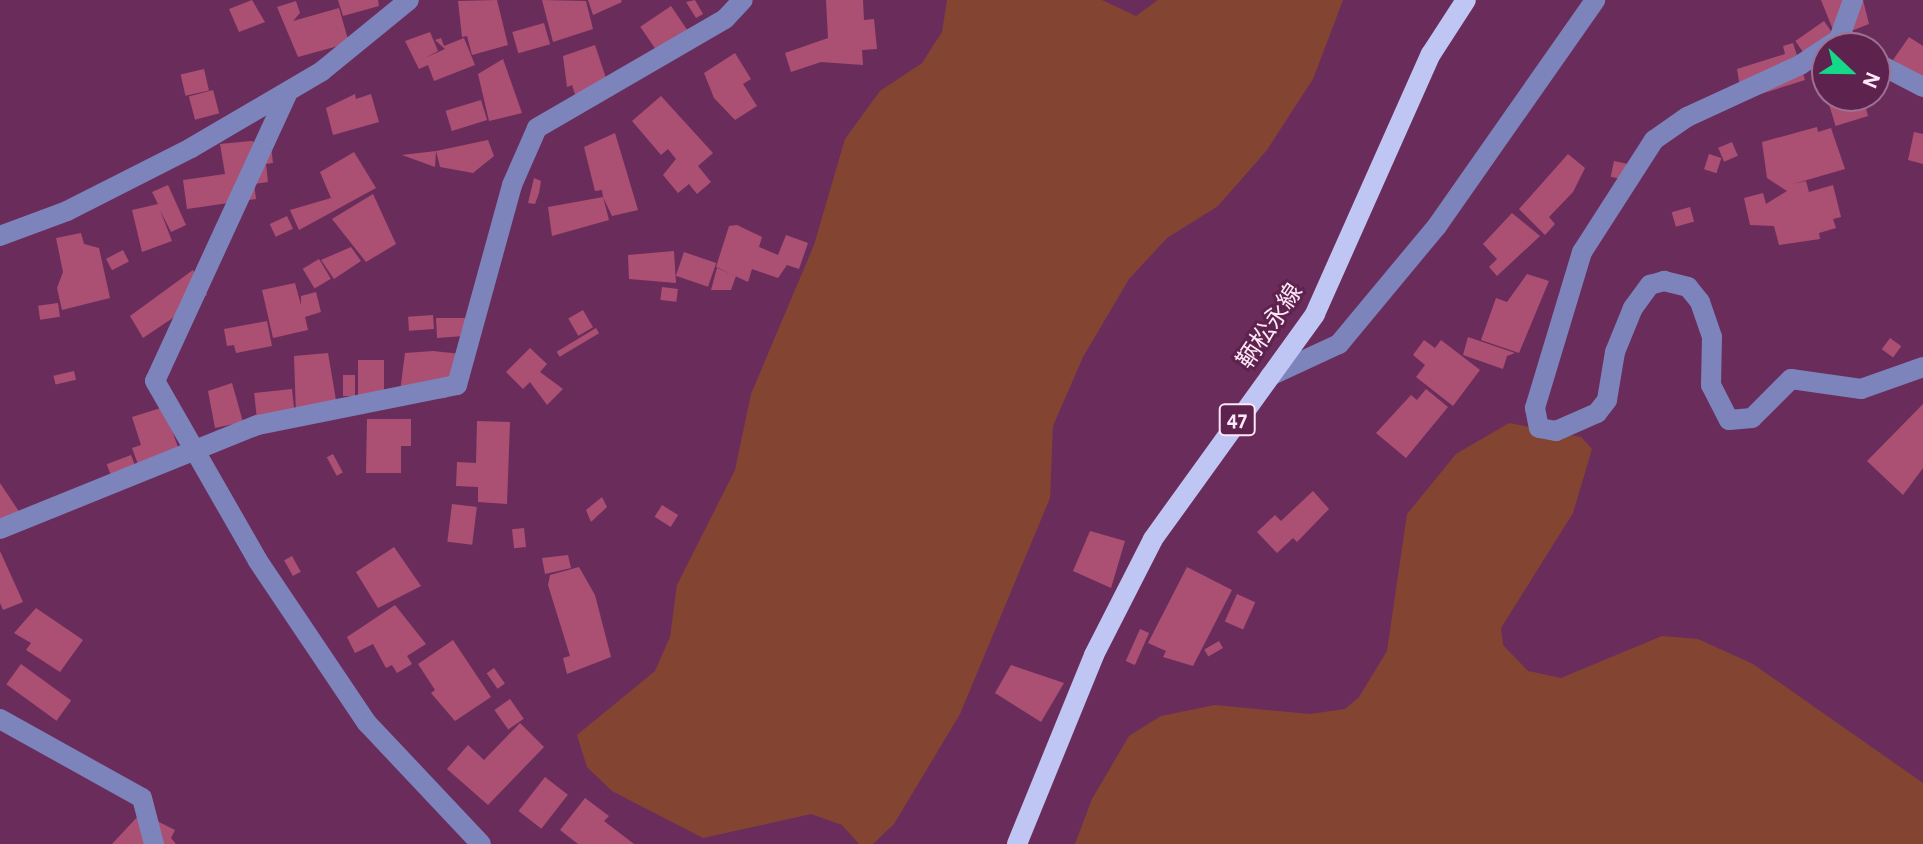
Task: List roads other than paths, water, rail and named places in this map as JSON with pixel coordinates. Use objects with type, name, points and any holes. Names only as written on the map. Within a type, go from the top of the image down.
[{"type":"main road","name":"鞆松永線","points":[[1017,844],[1094,655],[1153,539],[1315,314],[1431,54],[1466,0]]},
{"type":"street","points":[[0,236],[67,211],[288,92],[409,0]]},
{"type":"street","points":[[0,529],[192,447],[300,415],[457,385],[512,185],[537,128],[725,19],[743,0]]},
{"type":"street","points":[[1270,376],[1339,344],[1437,226],[1595,0]]},
{"type":"street","points":[[1850,32],[1853,0]]},
{"type":"street","points":[[1811,60],[1687,117],[1654,140],[1582,252],[1539,388],[1539,428],[1556,431],[1597,413],[1607,400],[1615,352],[1633,308],[1650,285],[1664,281],[1688,287],[1700,302],[1712,337],[1711,385],[1721,415],[1729,420],[1752,418],[1791,379],[1861,389],[1923,367]]},
{"type":"street","points":[[1891,70],[1923,87]]},
{"type":"street","points":[[288,92],[155,381],[258,561],[367,723],[481,844]]},
{"type":"street","points":[[0,719],[142,798],[154,844]]}]
